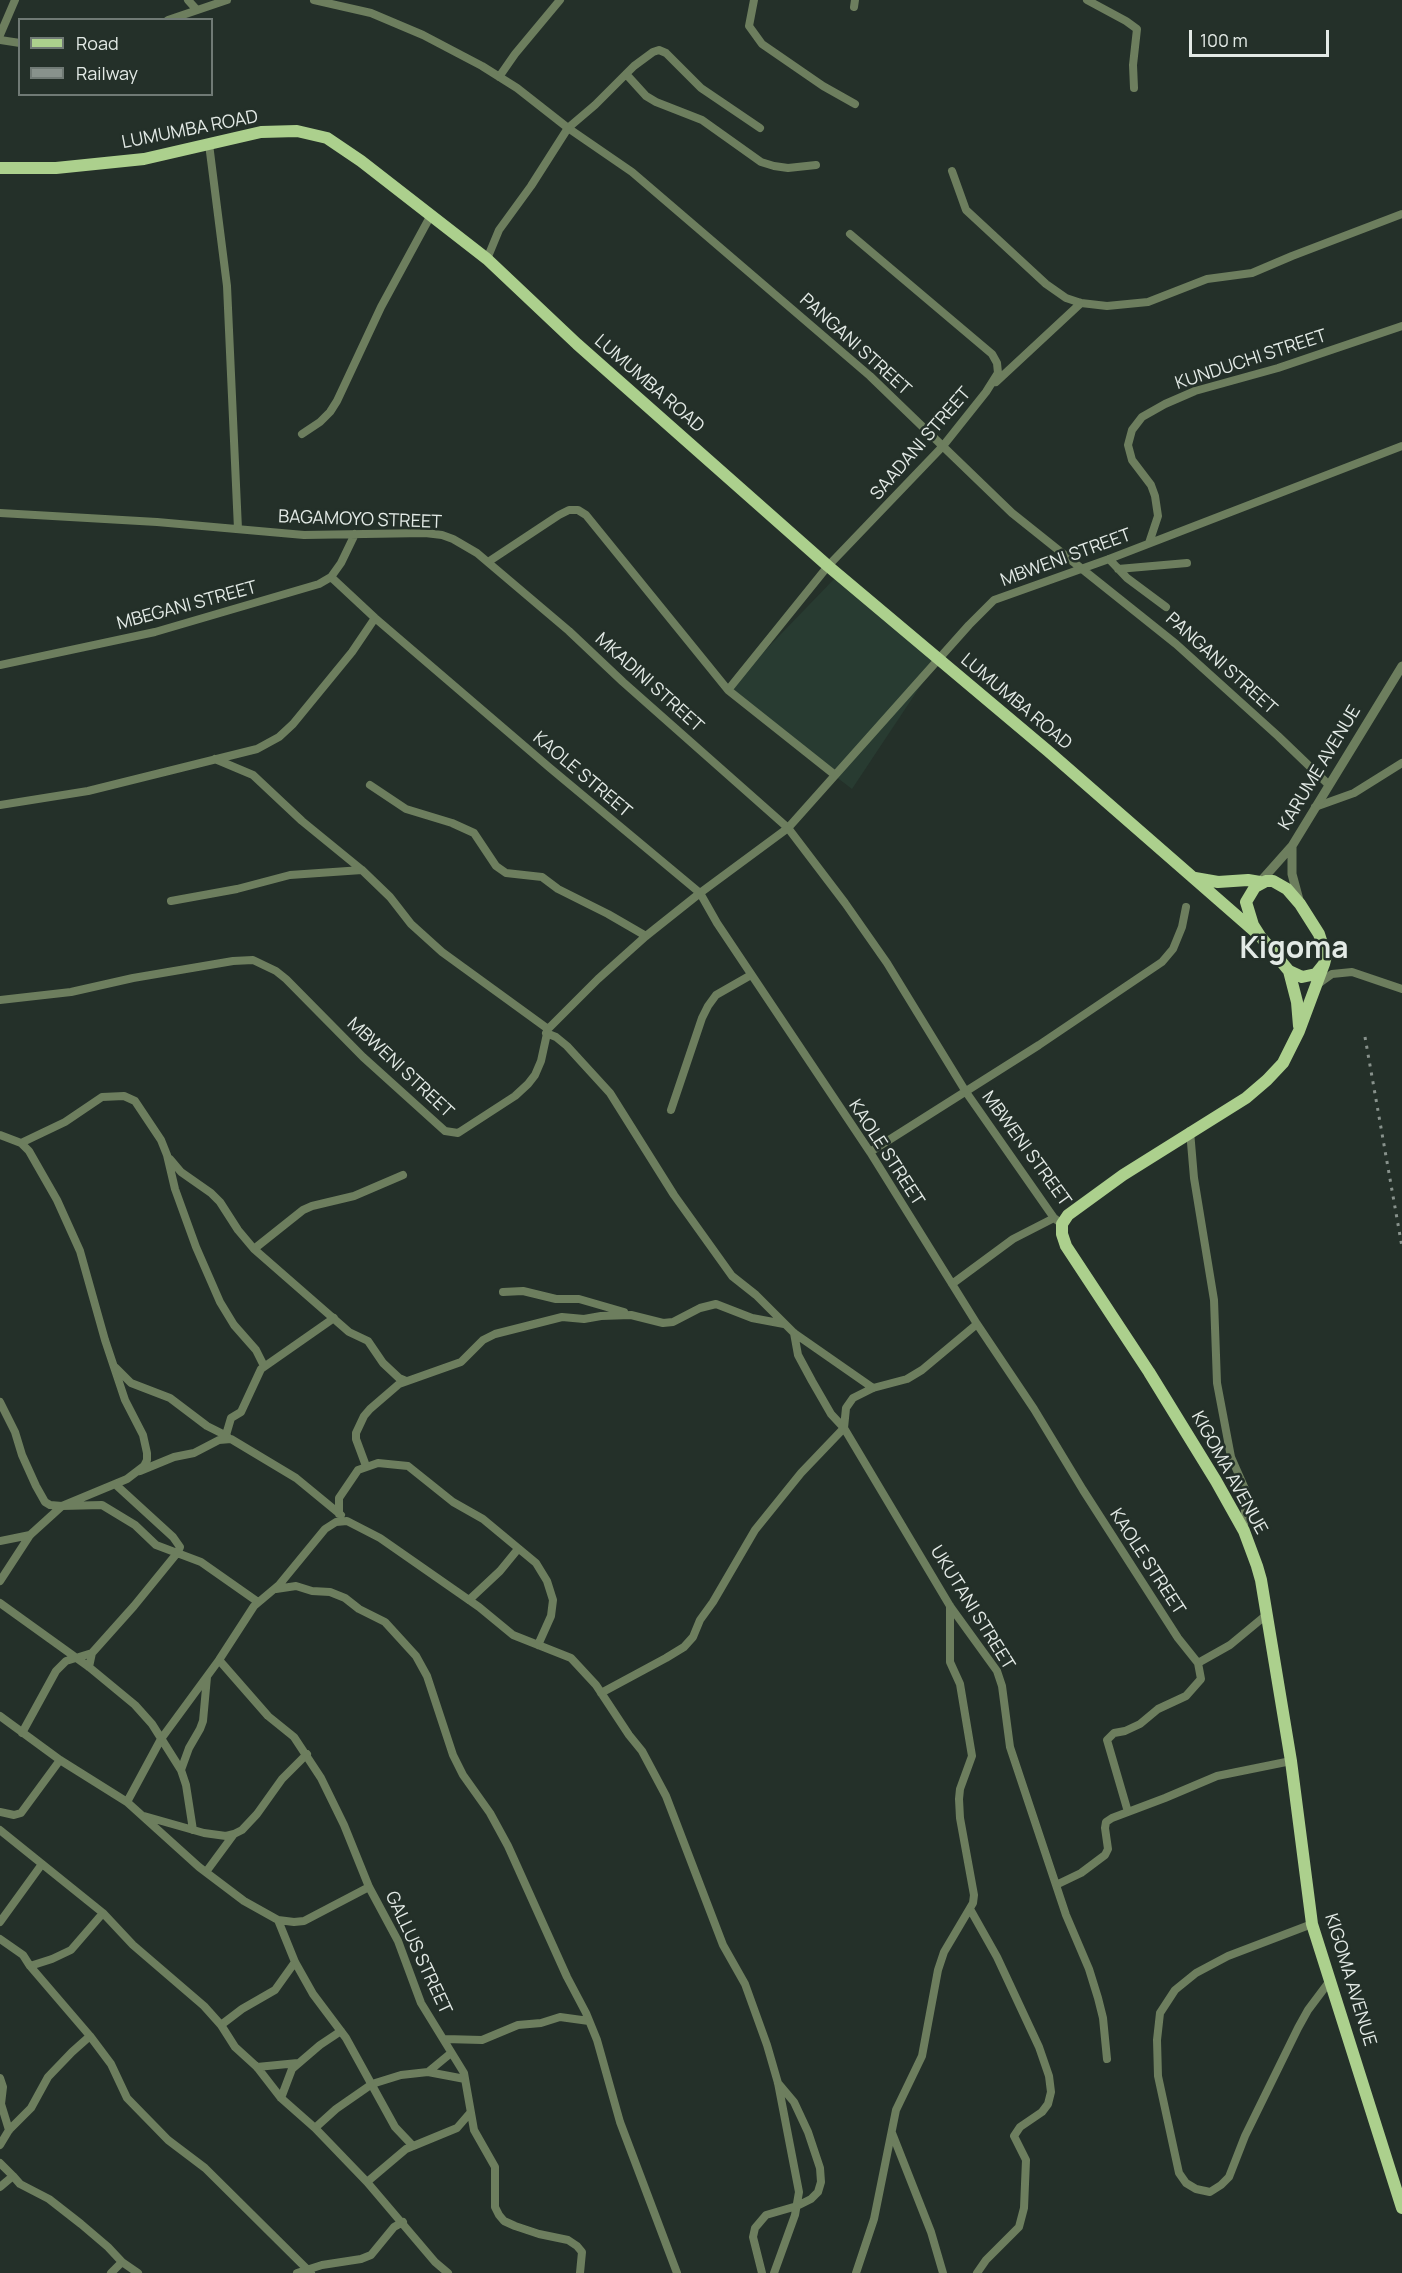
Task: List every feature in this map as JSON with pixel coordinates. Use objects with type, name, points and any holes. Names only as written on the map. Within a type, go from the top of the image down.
[{"type":"main road","name":"LUMUMBA ROAD","points":[[0,168],[56,168],[144,159],[261,132],[297,131],[327,138],[361,161],[487,259],[577,344],[828,566],[1260,936]]},
{"type":"main road","points":[[1058,1221],[1123,1174],[1246,1098],[1267,1080],[1283,1063],[1317,985],[1326,956],[1324,945],[1300,904],[1281,884],[1273,881],[1218,882],[1194,878]]},
{"type":"main road","points":[[1260,882],[1250,893],[1246,902],[1249,916],[1260,936],[1289,971],[1297,976],[1308,977],[1316,974],[1324,964]]},
{"type":"main road","points":[[1289,971],[1297,1002],[1299,1030]]},
{"type":"main road","name":"KIGOMA AVENUE","points":[[1058,1221],[1066,1246],[1160,1390],[1244,1531],[1261,1580],[1265,1616],[1291,1761],[1312,1924],[1402,2208]]},
{"type":"street","points":[[0,35],[15,0]]},
{"type":"street","points":[[188,0],[195,9]]},
{"type":"street","points":[[173,18],[226,0]]},
{"type":"street","name":"PANGANI STREET","points":[[314,0],[371,13],[423,35],[500,77],[632,172],[870,376],[1012,513],[1176,644],[1329,785]]},
{"type":"street","points":[[500,77],[515,54],[560,0]]},
{"type":"street","points":[[754,0],[749,26],[762,44],[823,86],[855,104]]},
{"type":"street","points":[[1087,0],[1137,29],[1133,65],[1134,88]]},
{"type":"street","points":[[0,40],[18,43]]},
{"type":"street","points":[[487,259],[499,230],[568,128],[645,56],[659,50],[673,59],[701,88],[760,128]]},
{"type":"street","points":[[626,74],[646,96],[702,120],[761,162],[788,168],[816,165]]},
{"type":"street","points":[[209,144],[227,286],[238,529]]},
{"type":"street","points":[[951,171],[966,210],[1046,284],[1066,298],[1081,303],[1107,306],[1149,302],[1207,279],[1252,273],[1402,214]]},
{"type":"street","points":[[302,434],[320,422],[337,401],[381,306],[431,215]]},
{"type":"street","name":"SAADANI STREET","points":[[728,690],[828,566],[890,504],[943,446],[986,392],[998,373],[997,363],[992,354],[850,234]]},
{"type":"street","points":[[986,392],[1028,350],[1081,303]]},
{"type":"street","name":"KUNDUCHI STREET","points":[[1149,543],[1158,516],[1155,496],[1151,485],[1132,460],[1128,445],[1132,430],[1142,417],[1195,391],[1255,375],[1402,326]]},
{"type":"street","name":"MBWENI STREET","points":[[0,1000],[70,992],[133,978],[233,961],[253,960],[276,971],[286,979],[363,1057],[445,1131],[458,1133],[515,1096],[528,1084],[541,1061],[547,1031],[598,979],[646,936],[700,893],[789,828],[981,611],[994,600],[1108,559],[1402,446]]},
{"type":"street","points":[[488,562],[559,515],[568,510],[578,510],[586,515],[728,690],[835,775]]},
{"type":"street","name":"BAGAMOYO STREET","points":[[0,513],[304,535],[442,535],[466,545],[488,562]]},
{"type":"street","points":[[331,578],[341,564],[355,534]]},
{"type":"street","points":[[1108,559],[1138,588],[1166,607]]},
{"type":"street","name":"MKADINI STREET","points":[[488,562],[569,631],[623,682],[789,828]]},
{"type":"street","points":[[1118,570],[1187,563]]},
{"type":"street","name":"KAOLE STREET","points":[[331,578],[375,618],[700,893],[717,923],[870,1152],[1178,1638],[1198,1664]]},
{"type":"street","name":"MBEGANI STREET","points":[[0,665],[155,632],[258,603],[331,578]]},
{"type":"street","points":[[0,805],[88,791],[257,750],[279,737],[293,724],[375,618]]},
{"type":"street","name":"KARUME AVENUE","points":[[1260,882],[1292,846],[1402,666]]},
{"type":"street","points":[[214,759],[253,775],[302,821],[362,870],[390,897],[411,924],[442,952],[567,1046],[610,1093],[674,1195],[732,1276],[756,1295],[794,1333],[873,1388]]},
{"type":"street","points":[[1315,807],[1354,794],[1402,763]]},
{"type":"street","points":[[370,785],[406,810],[452,823],[474,834],[496,866],[506,873],[542,877],[558,889],[646,936]]},
{"type":"street","name":"MBWENI STREET","points":[[789,828],[887,963],[966,1092],[1058,1221]]},
{"type":"street","points":[[1292,846],[1292,874],[1300,904]]},
{"type":"street","points":[[171,901],[237,889],[290,875],[362,870]]},
{"type":"street","name":"MBWENI STREET","points":[[870,1152],[1039,1045],[1161,962],[1173,949],[1182,927],[1186,907]]},
{"type":"street","points":[[1317,985],[1332,974],[1352,972],[1402,989]]},
{"type":"street","points":[[671,1110],[708,1006],[716,995],[752,975]]},
{"type":"street","points":[[21,1143],[65,1122],[97,1099],[107,1096],[124,1096],[135,1101],[161,1140],[175,1189],[212,1285],[227,1314],[256,1350],[264,1366]]},
{"type":"street","points":[[1190,1131],[1194,1178],[1214,1300],[1217,1383],[1231,1457],[1246,1491],[1244,1531]]},
{"type":"street","points":[[0,1135],[21,1143],[29,1151],[57,1200],[80,1251],[125,1400],[146,1444],[147,1460],[144,1466],[134,1474]]},
{"type":"street","points":[[167,1155],[181,1172],[220,1202],[254,1250],[349,1332],[368,1341],[383,1364],[406,1381]]},
{"type":"street","points":[[254,1250],[303,1210],[354,1196],[403,1175]]},
{"type":"street","points":[[952,1284],[1013,1239],[1058,1221]]},
{"type":"street","points":[[503,1292],[523,1291],[564,1300],[579,1299],[663,1323],[673,1322],[700,1308],[716,1305],[752,1318],[784,1324]]},
{"type":"street","points":[[366,1466],[356,1439],[358,1426],[364,1416],[387,1394],[406,1381],[461,1362],[488,1337],[501,1332],[562,1317],[584,1319],[631,1315]]},
{"type":"street","points":[[228,1437],[231,1418],[240,1413],[258,1373],[264,1366],[334,1318]]},
{"type":"street","points":[[601,1693],[666,1658],[684,1647],[693,1637],[700,1620],[755,1530],[801,1473],[844,1428],[846,1408],[853,1398],[873,1388],[907,1380],[977,1324]]},
{"type":"street","name":"UKUTANI STREET","points":[[794,1333],[798,1355],[831,1414],[844,1428],[950,1606],[997,1671],[1002,1686],[1010,1747],[1056,1885],[1094,1981],[1103,2018],[1107,2059]]},
{"type":"street","points":[[115,1368],[131,1383],[170,1398],[207,1425],[296,1478],[348,1521],[380,1538],[470,1600],[513,1635],[572,1658],[601,1693],[642,1751],[666,1796],[723,1945],[748,1992],[778,2083],[799,2192],[797,2206],[774,2273]]},
{"type":"street","points":[[0,1402],[15,1432],[22,1455],[40,1496],[51,1505],[102,1506],[135,1525],[156,1545],[201,1562],[258,1602]]},
{"type":"street","points":[[0,1581],[30,1535],[62,1506],[174,1457],[194,1453],[228,1437]]},
{"type":"street","points":[[339,1514],[339,1498],[358,1470],[378,1463],[408,1466],[453,1502],[483,1519],[536,1563],[547,1581],[553,1600],[551,1616],[538,1645]]},
{"type":"street","points":[[89,1667],[93,1653],[178,1552],[180,1546],[174,1537],[116,1484]]},
{"type":"street","points":[[127,1802],[161,1739],[258,1602],[275,1589],[326,1529],[336,1522],[348,1521]]},
{"type":"street","points":[[0,1541],[30,1535]]},
{"type":"street","points":[[470,1600],[500,1571],[518,1549]]},
{"type":"street","points":[[275,1589],[296,1586],[312,1591],[330,1592],[345,1598],[359,1609],[385,1622],[416,1656],[427,1676],[453,1755],[508,1846],[589,2020],[597,2040],[620,2122],[677,2273]]},
{"type":"street","points":[[0,1603],[89,1667],[147,1717],[181,1770],[186,1785],[193,1830]]},
{"type":"street","points":[[856,2273],[874,2219],[896,2110],[926,2042],[932,1994],[944,1952],[970,1909],[974,1895],[960,1818],[959,1799],[960,1789],[972,1756],[960,1684],[950,1662],[950,1606]]},
{"type":"street","points":[[1128,1812],[1107,1740],[1114,1732],[1125,1731],[1140,1724],[1158,1709],[1186,1696],[1201,1679],[1198,1664],[1230,1645],[1265,1616]]},
{"type":"street","points":[[22,1733],[56,1671],[66,1661],[93,1653]]},
{"type":"street","name":"GALLUS STREET","points":[[219,1660],[268,1716],[294,1737],[307,1754],[344,1825],[369,1887],[398,1941],[421,2003],[464,2073],[470,2113],[477,2138],[495,2167],[495,2207],[499,2215],[504,2221],[515,2226],[568,2240],[577,2246],[582,2252],[580,2273]]},
{"type":"street","points":[[181,1770],[203,1721],[207,1677]]},
{"type":"street","points":[[0,1716],[60,1760],[127,1802],[206,1872],[244,1901],[278,1920],[304,1921],[369,1887]]},
{"type":"street","points":[[139,1815],[193,1830],[225,1836],[234,1834],[242,1830],[282,1779],[307,1754]]},
{"type":"street","points":[[0,1812],[14,1815],[21,1813],[60,1760]]},
{"type":"street","points":[[1056,1885],[1081,1873],[1100,1860],[1108,1849],[1104,1828],[1106,1822],[1217,1776],[1291,1761]]},
{"type":"street","points":[[0,1830],[103,1913],[134,1945],[204,2006],[221,2025],[235,2047],[257,2067],[281,2098],[315,2128],[367,2182],[435,2262],[448,2273]]},
{"type":"street","points":[[206,1872],[234,1834]]},
{"type":"street","points":[[0,1922],[42,1864]]},
{"type":"street","points":[[970,1909],[1039,2047],[1049,2076],[1051,2092],[1048,2104],[1042,2112],[1020,2127],[1014,2136],[1026,2160],[1024,2208],[1019,2227],[986,2260],[977,2273]]},
{"type":"street","points":[[30,1966],[71,1950],[103,1913]]},
{"type":"street","points":[[278,1920],[295,1962],[313,1994],[341,2031],[395,2127],[413,2146]]},
{"type":"street","points":[[1312,1924],[1228,1956],[1196,1973],[1175,1990],[1160,2013],[1157,2040],[1158,2076],[1179,2173],[1186,2183],[1196,2189],[1210,2192],[1221,2186],[1229,2177],[1245,2136],[1298,2028],[1329,1982]]},
{"type":"street","points":[[0,1939],[23,1955],[90,2037],[115,2071],[127,2098],[168,2140],[204,2168],[309,2271]]},
{"type":"street","points":[[221,2025],[242,2009],[275,1990],[295,1962]]},
{"type":"street","points":[[444,2039],[482,2040],[518,2025],[541,2023],[560,2017],[589,2020]]},
{"type":"street","points":[[281,2098],[292,2069],[341,2031]]},
{"type":"street","points":[[0,2145],[9,2130],[31,2108],[48,2077],[90,2037]]},
{"type":"street","points":[[428,2072],[451,2054]]},
{"type":"street","points":[[257,2067],[298,2063]]},
{"type":"street","points":[[315,2128],[336,2109],[372,2084],[401,2075],[428,2072],[465,2079]]},
{"type":"street","points":[[0,2078],[3,2087],[0,2104],[9,2130]]},
{"type":"street","points":[[762,2273],[753,2237],[755,2228],[766,2215],[797,2206],[811,2199],[818,2192],[821,2182],[820,2168],[801,2118],[794,2102],[778,2083]]},
{"type":"street","points":[[367,2182],[399,2154],[457,2128],[470,2113]]},
{"type":"street","points":[[891,2132],[931,2232],[943,2273]]},
{"type":"street","points":[[0,2163],[20,2184],[49,2199],[138,2273]]},
{"type":"street","points":[[0,2187],[13,2176]]},
{"type":"street","points":[[297,2273],[362,2259],[371,2254],[394,2228],[403,2222]]},
{"type":"street","points":[[111,2273],[122,2262]]},
{"type":"shaded area","points":[[836,577],[941,655],[852,789],[725,692]]},
{"type":"railway","points":[[1365,1037],[1402,1247]]},
{"type":"district","name":"Kigoma","points":[[1294,950]]}]
